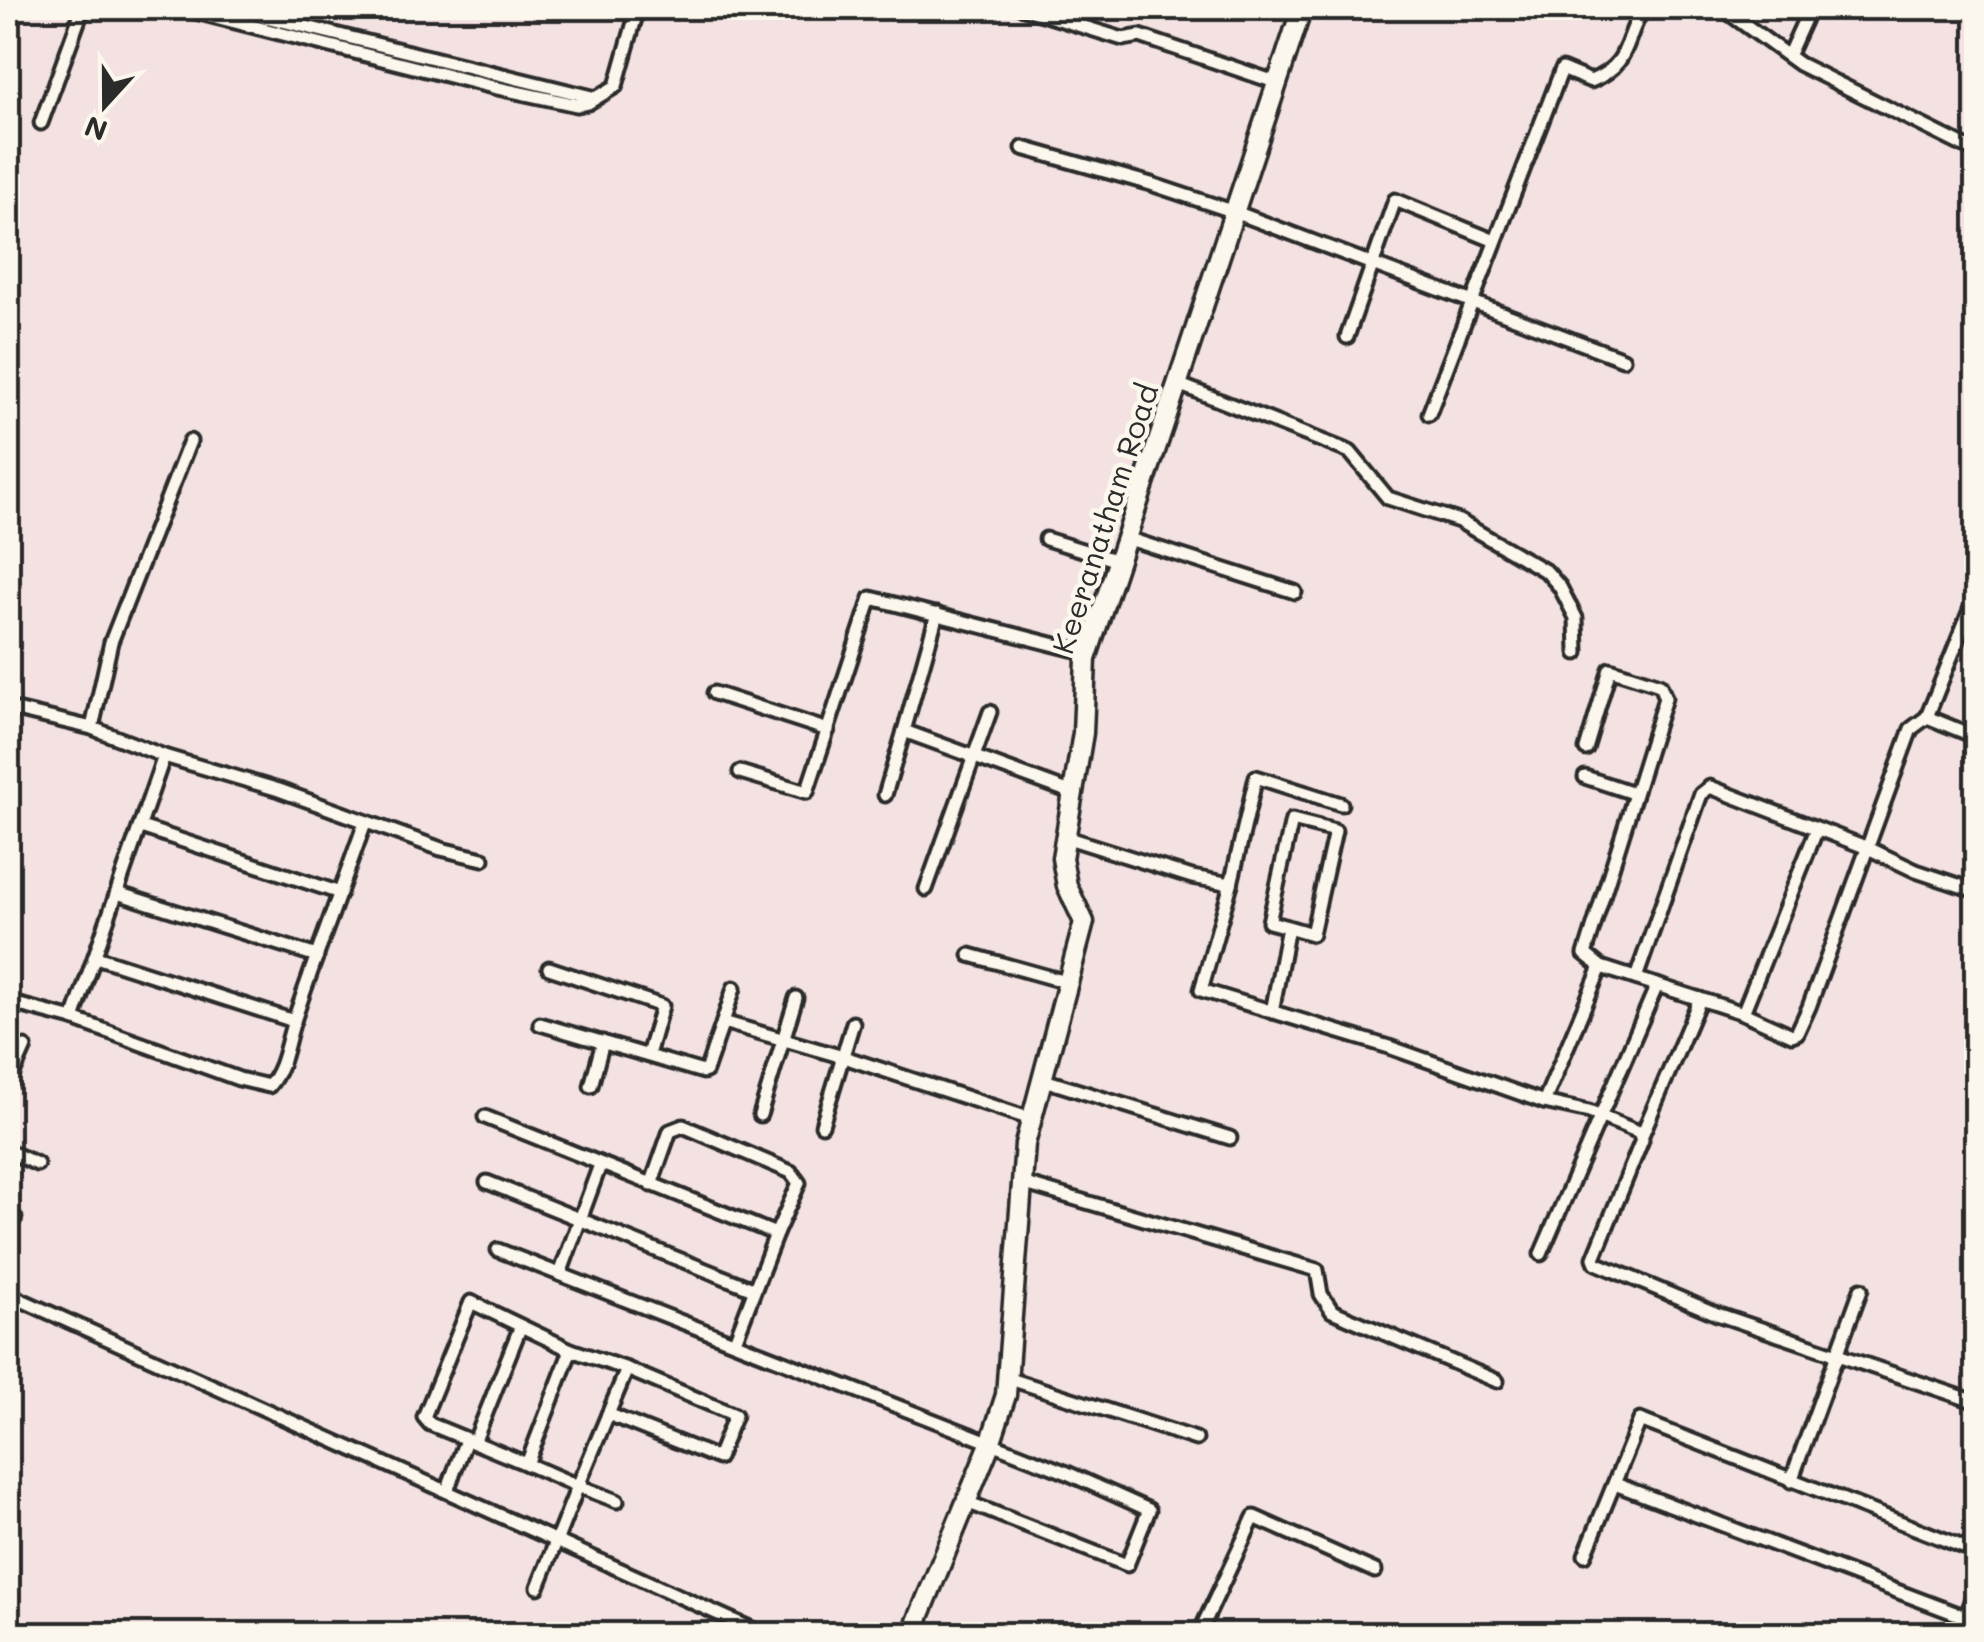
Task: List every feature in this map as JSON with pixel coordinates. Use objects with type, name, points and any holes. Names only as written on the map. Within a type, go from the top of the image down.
[{"type":"street","points":[[41,122],[83,8]]},
{"type":"street","points":[[180,8],[576,105],[616,86],[638,8]]},
{"type":"street","points":[[228,8],[596,98]]},
{"type":"street","points":[[1023,8],[1122,39],[1140,36],[1278,83]]},
{"type":"street","name":"Keeranatham Road","points":[[912,1634],[990,1444],[1006,1395],[1026,1144],[1084,922],[1067,886],[1062,858],[1083,734],[1087,653],[1302,8]]},
{"type":"street","points":[[1430,414],[1562,69],[1591,81],[1604,76],[1624,56],[1644,8]]},
{"type":"street","points":[[1722,8],[1799,64],[1976,152]]},
{"type":"street","points":[[1790,54],[1810,8]]},
{"type":"street","points":[[1023,148],[1234,212],[1623,359]]},
{"type":"street","points":[[1347,337],[1394,200],[1495,241]]},
{"type":"street","points":[[1178,384],[1350,452],[1388,498],[1459,521],[1547,572],[1576,618],[1577,653]]},
{"type":"street","points":[[92,728],[112,642],[190,440]]},
{"type":"street","points":[[1126,538],[1296,592]]},
{"type":"street","points":[[1046,539],[1118,561]]},
{"type":"street","points":[[1586,748],[1610,668],[1660,685],[1665,698],[1584,954],[1602,966],[1743,1013],[1783,1033],[1797,1033],[1911,729],[1927,717],[1976,595]]},
{"type":"street","points":[[740,772],[807,792],[871,598],[1087,653]]},
{"type":"street","points":[[885,795],[937,614]]},
{"type":"street","points":[[714,693],[828,730]]},
{"type":"street","points":[[8,708],[92,728],[164,756],[279,790],[441,849],[482,859]]},
{"type":"street","points":[[926,890],[990,712]]},
{"type":"street","points":[[1927,717],[1976,738]]},
{"type":"street","points":[[904,731],[1073,792]]},
{"type":"street","points":[[73,1019],[164,756]]},
{"type":"street","points":[[1341,804],[1256,777],[1201,990],[1389,1047],[1544,1102],[1601,1117],[1642,1135]]},
{"type":"street","points":[[1586,777],[1633,793]]},
{"type":"street","points":[[1636,978],[1705,789],[1710,787],[1868,848],[1916,871],[1976,891]]},
{"type":"street","points":[[1292,820],[1335,831],[1312,934],[1288,927],[1268,922],[1292,820]]},
{"type":"street","points":[[8,1002],[73,1019],[239,1079],[269,1086],[278,1076],[364,822]]},
{"type":"street","points":[[141,827],[340,893]]},
{"type":"street","points":[[1743,1013],[1817,828]]},
{"type":"street","points":[[1065,838],[1192,877],[1231,884]]},
{"type":"street","points":[[117,893],[317,956]]},
{"type":"street","points":[[1272,1012],[1288,927]]},
{"type":"street","points":[[970,955],[1070,982]]},
{"type":"street","points":[[96,957],[294,1021]]},
{"type":"street","points":[[1544,1102],[1602,966]]},
{"type":"street","points":[[549,968],[662,1006],[648,1056]]},
{"type":"street","points":[[1541,1254],[1657,985]]},
{"type":"street","points":[[540,1024],[706,1071],[734,988]]},
{"type":"street","points":[[760,1115],[796,998]]},
{"type":"street","points":[[1700,999],[1600,1238],[1596,1263],[1718,1314],[1976,1402]]},
{"type":"street","points":[[723,1022],[1034,1120]]},
{"type":"street","points":[[822,1126],[853,1024]]},
{"type":"street","points":[[591,1086],[603,1042]]},
{"type":"street","points":[[8,1086],[25,1047]]},
{"type":"street","points":[[1044,1080],[1230,1138]]},
{"type":"street","points":[[485,1117],[776,1234]]},
{"type":"street","points":[[651,1185],[670,1131],[684,1126],[798,1177],[799,1183],[753,1288],[735,1341]]},
{"type":"street","points":[[8,1152],[37,1164]]},
{"type":"street","points":[[560,1274],[600,1165]]},
{"type":"street","points":[[487,1182],[753,1288]]},
{"type":"street","points":[[1022,1184],[1317,1270],[1321,1294],[1332,1311],[1497,1381]]},
{"type":"street","points":[[498,1250],[1066,1472],[1149,1510],[1127,1565],[964,1501]]},
{"type":"street","points":[[1792,1480],[1861,1290]]},
{"type":"street","points":[[8,1294],[763,1634]]},
{"type":"street","points":[[608,1414],[718,1458],[735,1416],[520,1328],[470,1302],[424,1416],[430,1424],[470,1442],[617,1501]]},
{"type":"street","points":[[447,1491],[520,1328]]},
{"type":"street","points":[[527,1464],[572,1350]]},
{"type":"street","points":[[538,1587],[627,1369]]},
{"type":"street","points":[[1007,1378],[1196,1438]]},
{"type":"street","points":[[1585,1555],[1640,1420],[1976,1552]]},
{"type":"street","points":[[1614,1484],[1965,1618],[1976,1588]]},
{"type":"street","points":[[1199,1634],[1254,1516],[1375,1570]]}]
